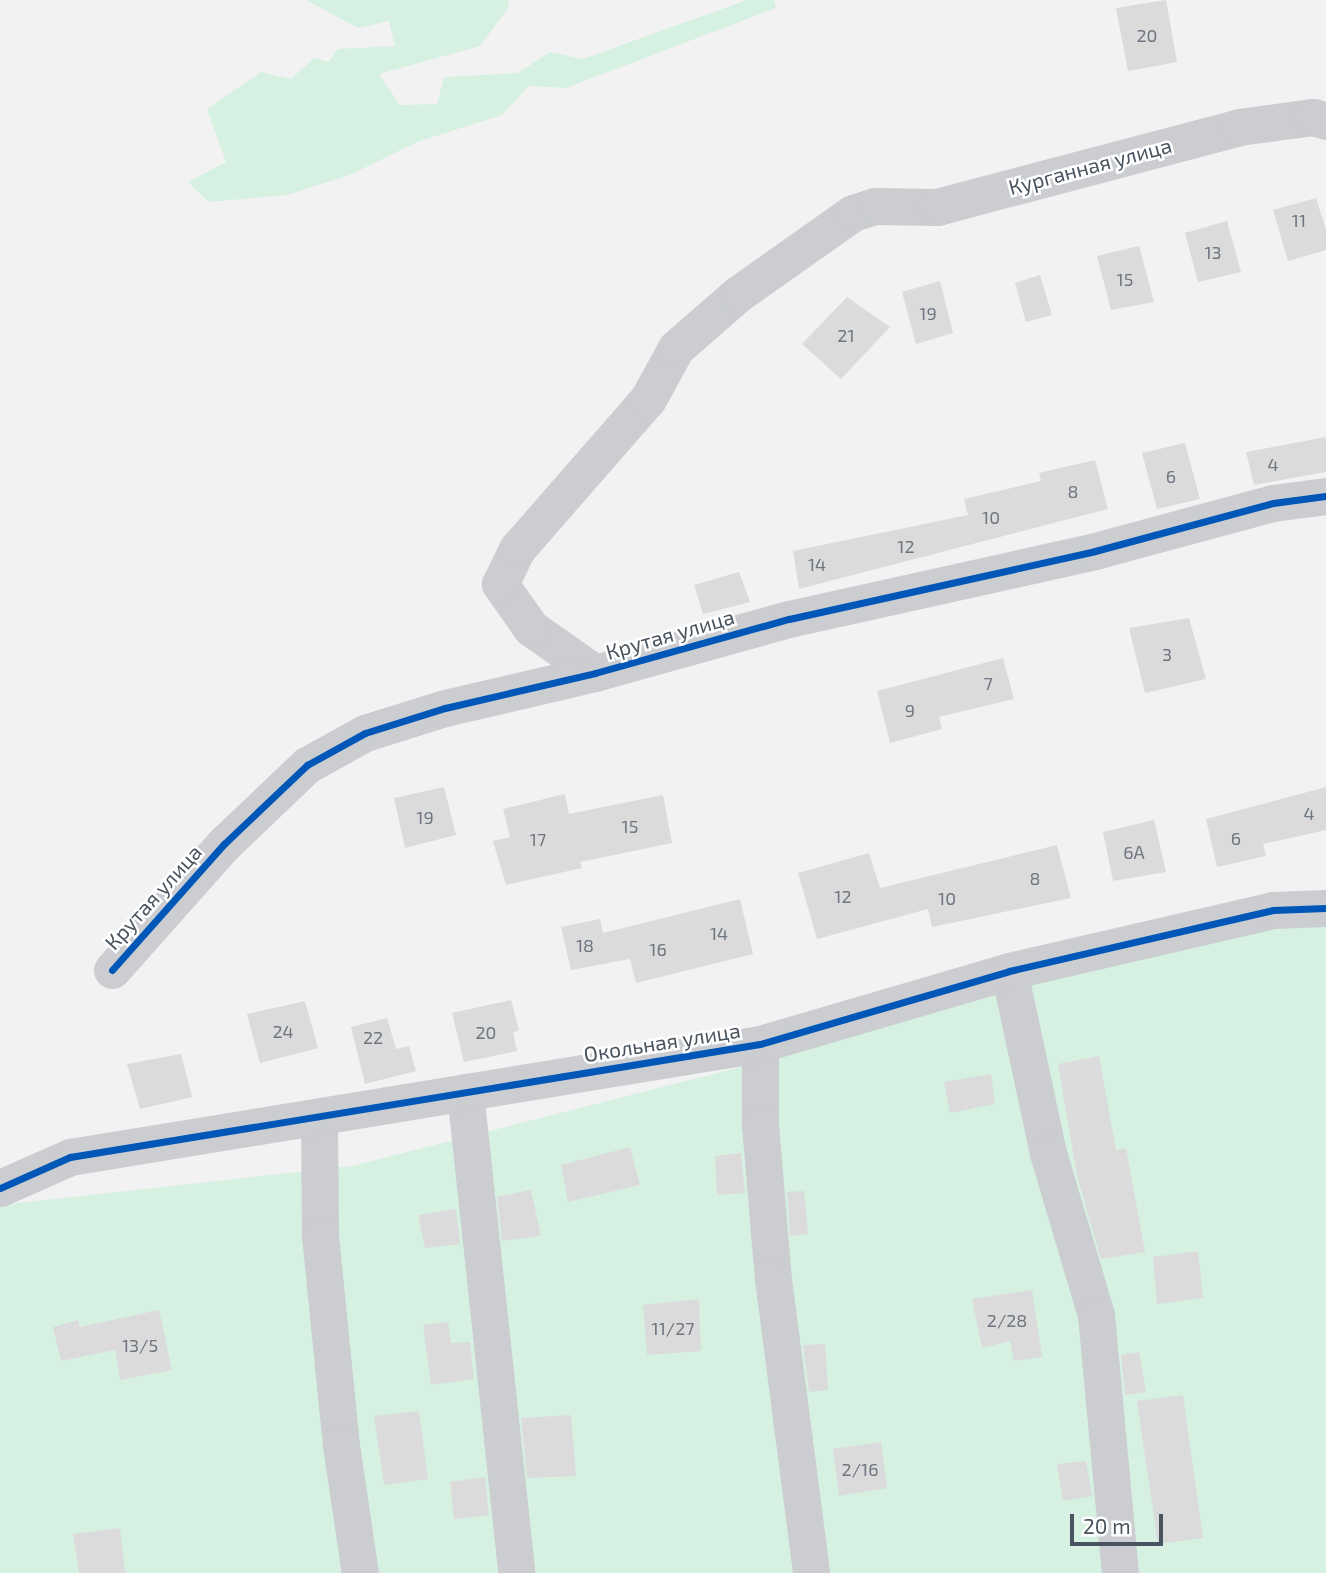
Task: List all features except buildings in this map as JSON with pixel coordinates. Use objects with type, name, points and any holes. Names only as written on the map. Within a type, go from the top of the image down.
[{"type":"street","name":"Курганная улица","points":[[595,673],[531,628],[500,584],[517,549],[648,399],[676,348],[738,294],[853,213],[875,206],[937,206],[1239,127],[1312,117],[1326,121]]},
{"type":"street","name":"Крутая улица","points":[[112,970],[224,844],[307,765],[365,733],[789,619],[1095,551],[1273,503],[1326,496]]},
{"type":"street","name":"Окольная улица","points":[[0,1188],[70,1157],[319,1119],[760,1044],[1009,971],[1273,909],[1326,908]]},
{"type":"street","points":[[1009,971],[1048,1153],[1096,1315],[1120,1573]]},
{"type":"street","points":[[760,1044],[760,1125],[773,1279],[811,1573]]},
{"type":"street","points":[[465,1093],[516,1573]]},
{"type":"street","points":[[319,1119],[320,1234],[341,1444],[360,1573]]},
{"type":"green space","points":[[306,0],[509,0],[508,8],[480,46],[379,74],[400,105],[437,104],[444,77],[518,73],[550,52],[583,59],[747,0],[774,0],[776,8],[566,88],[529,86],[502,115],[417,142],[350,175],[287,195],[209,202],[188,182],[226,162],[207,109],[261,72],[291,79],[314,58],[329,62],[338,49],[395,46],[389,21],[358,28]]},
{"type":"green space","points":[[1326,924],[1326,1573],[0,1573],[0,1205],[352,1166],[780,1057],[1197,934]]},
{"type":"cycle path","points":[[112,970],[224,844],[307,765],[365,733],[445,708],[595,673],[789,619],[1095,551],[1273,503],[1326,496]]},
{"type":"cycle path","points":[[0,1188],[70,1157],[760,1044],[1009,971],[1273,910],[1326,908]]}]
